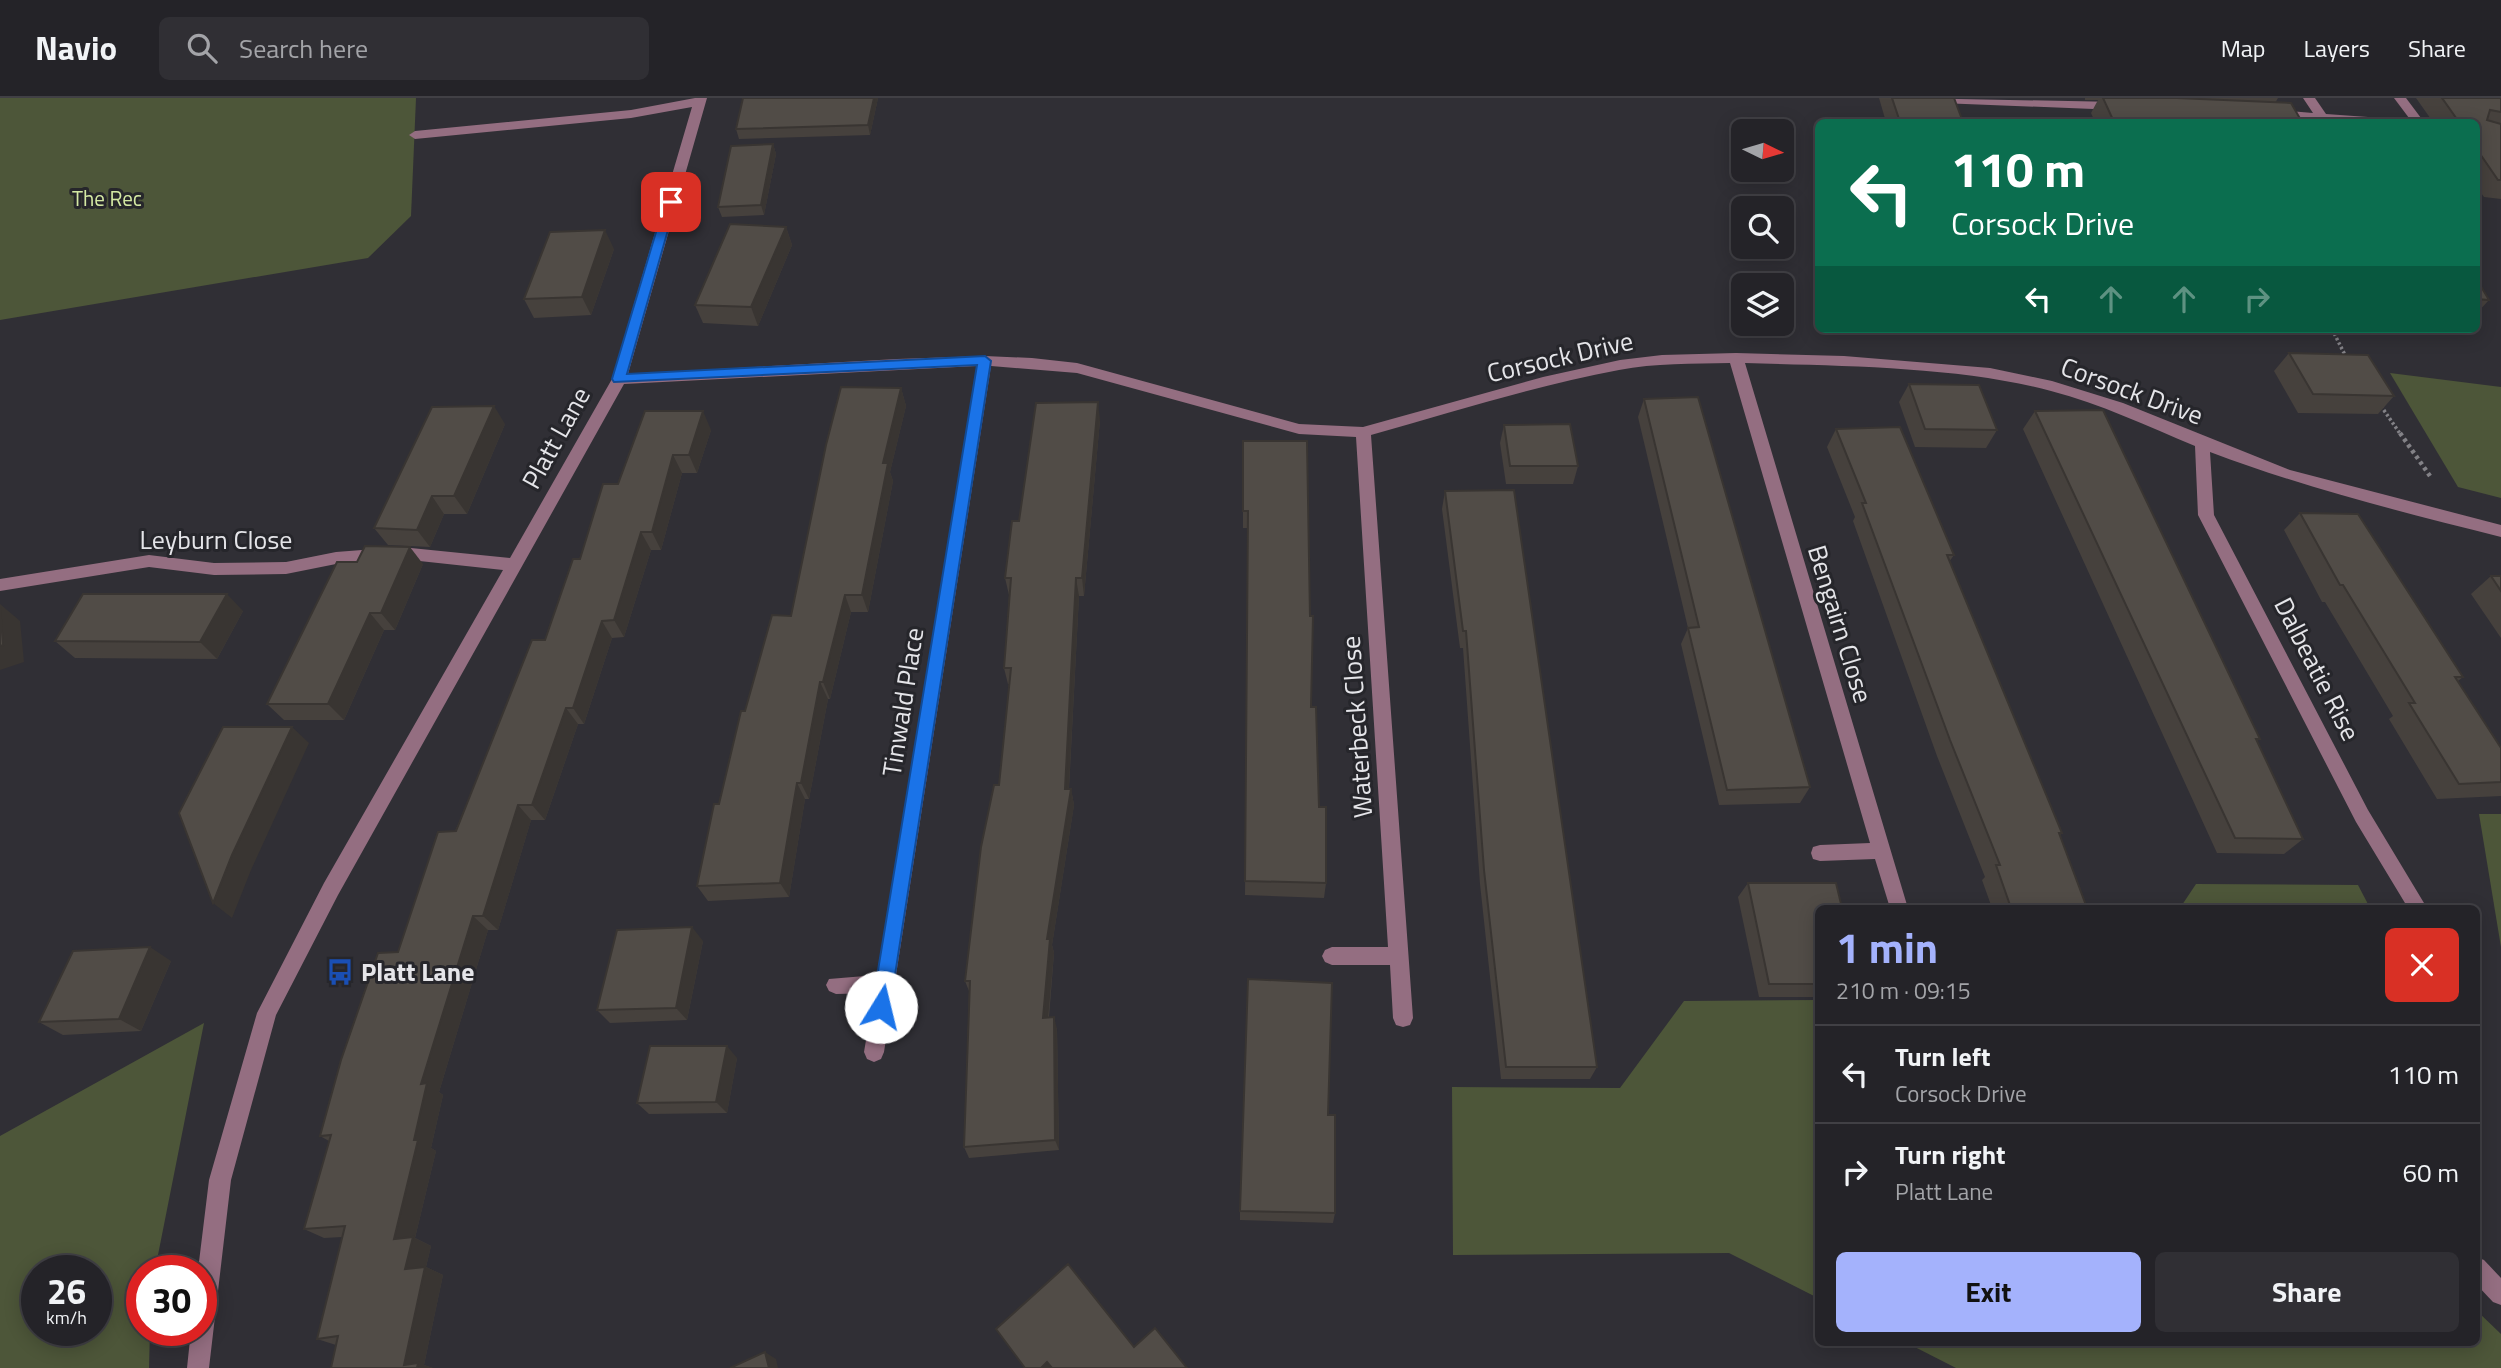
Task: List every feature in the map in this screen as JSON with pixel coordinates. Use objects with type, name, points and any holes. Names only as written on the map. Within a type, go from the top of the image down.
[{"type":"street","points":[[1915,98],[2010,99],[2132,107]]},
{"type":"street","points":[[2309,98],[2322,117]]},
{"type":"street","points":[[2400,98],[2416,119]]},
{"type":"street","points":[[415,135],[631,114],[700,100]]},
{"type":"street","name":"Platt Lane","points":[[198,1368],[220,1180],[267,1013],[331,889],[619,379],[700,100]]},
{"type":"street","points":[[2268,114],[2346,119]]},
{"type":"street","name":"Corsock Drive","points":[[619,379],[985,361],[1077,368],[1299,429],[1363,432],[1543,382],[1620,365],[1735,358],[1844,361],[1990,373],[2052,386],[2119,407],[2202,443],[2285,474],[2501,531]]},
{"type":"street","name":"Bengairn Close","points":[[1735,358],[1898,905]]},
{"type":"street","name":"Tinwald Place","points":[[874,1052],[985,361]]},
{"type":"street","name":"Waterbeck Close","points":[[1363,432],[1403,1018]]},
{"type":"street","name":"Dalbeatie Rise","points":[[2202,443],[2206,515],[2362,816],[2416,905]]},
{"type":"street","name":"Leyburn Close","points":[[0,585],[149,561],[214,569],[286,568],[336,558],[401,553],[516,565]]},
{"type":"street","points":[[1819,853],[1882,851]]},
{"type":"street","points":[[1332,956],[1399,956]]},
{"type":"street","points":[[836,985],[885,984]]},
{"type":"street","points":[[2480,1272],[2501,1294]]},
{"type":"path","points":[[2333,333],[2337,345],[2353,366]]},
{"type":"path","points":[[2375,398],[2431,476],[2449,518]]},
{"type":"green space","name":"The Rec","points":[[0,98],[416,98],[411,216],[368,258],[0,320]]},
{"type":"green space","points":[[2390,373],[2501,387],[2501,498],[2458,487]]},
{"type":"green space","points":[[2479,814],[2501,814],[2501,947]]},
{"type":"green space","points":[[2196,884],[2358,885],[2368,905],[2182,905]]},
{"type":"green space","points":[[1815,1000],[1815,1296],[1729,1253],[1453,1255],[1452,1087],[1620,1088],[1684,1001]]},
{"type":"green space","points":[[204,1023],[158,1255],[126,1255],[126,1346],[150,1346],[149,1368],[0,1368],[0,1136]]},
{"type":"green space","points":[[2480,1314],[2501,1334],[2501,1368],[1956,1368],[1913,1346],[2480,1346]]},
{"type":"building","points":[[743,98],[874,98],[868,125],[736,129]]},
{"type":"building","points":[[1892,98],[1954,98],[1962,119],[1899,119]]},
{"type":"building","points":[[2103,98],[2291,103],[2300,119],[2113,119]]},
{"type":"building","points":[[2442,98],[2501,98],[2501,112],[2490,110],[2487,120],[2501,124],[2501,180],[2498,180],[2480,154],[2480,119],[2457,119]]},
{"type":"building","points":[[773,144],[761,205],[718,207],[731,146]]},
{"type":"building","points":[[730,224],[786,227],[751,307],[695,305]]},
{"type":"building","points":[[605,230],[582,297],[524,299],[550,232]]},
{"type":"building","points":[[2480,285],[2489,300],[2480,299]]},
{"type":"building","points":[[2289,353],[2368,355],[2394,396],[2313,394]]},
{"type":"building","points":[[1909,384],[1979,385],[1997,430],[1925,429]]},
{"type":"building","points":[[841,387],[901,388],[883,463],[888,463],[862,595],[845,595],[823,682],[820,682],[801,783],[797,783],[780,883],[697,886],[714,804],[719,804],[741,711],[745,711],[772,615],[791,616],[826,445]]},
{"type":"building","points":[[1698,397],[1810,787],[1727,790],[1688,628],[1699,627],[1644,399]]},
{"type":"building","points":[[1098,402],[1082,578],[1076,578],[1065,789],[1071,789],[1047,939],[1050,939],[1043,1018],[1054,1017],[1055,1140],[964,1147],[970,981],[965,981],[981,847],[994,785],[999,785],[1011,668],[1004,668],[1011,578],[1005,578],[1012,521],[1019,521],[1036,403]]},
{"type":"building","points":[[494,406],[454,496],[432,496],[417,530],[374,528],[432,407]]},
{"type":"building","points":[[2103,410],[2260,739],[2256,739],[2303,839],[2235,838],[2035,411]]},
{"type":"building","points":[[645,411],[703,411],[689,455],[673,455],[652,532],[641,532],[614,620],[602,621],[573,708],[566,708],[532,805],[518,805],[483,916],[473,916],[421,1084],[427,1083],[414,1140],[418,1140],[394,1239],[413,1237],[405,1269],[425,1267],[404,1365],[418,1363],[417,1368],[331,1368],[338,1336],[317,1339],[345,1226],[304,1229],[331,1135],[320,1136],[341,1060],[378,953],[398,952],[438,832],[456,831],[532,640],[545,640],[573,559],[580,559],[603,484],[618,484]]},
{"type":"building","points":[[1570,424],[1578,466],[1510,466],[1504,425]]},
{"type":"building","points":[[1900,427],[1954,555],[1947,555],[2062,833],[2059,833],[2086,905],[2010,905],[1996,865],[2000,865],[1950,740],[1862,503],[1866,503],[1836,429]]},
{"type":"building","points":[[1243,441],[1307,441],[1310,616],[1313,616],[1311,707],[1316,707],[1319,807],[1326,807],[1326,883],[1245,881],[1248,511],[1243,511]]},
{"type":"building","points":[[1514,490],[1597,1067],[1506,1067],[1484,870],[1466,631],[1463,631],[1445,491]]},
{"type":"building","points":[[2300,513],[2358,514],[2463,677],[2455,677],[2501,748],[2501,782],[2459,784],[2409,703],[2415,703],[2343,585],[2340,585]]},
{"type":"building","points":[[365,546],[410,547],[381,613],[370,613],[328,704],[267,704],[337,562],[357,562]]},
{"type":"building","points":[[2491,576],[2501,576],[2501,591]]},
{"type":"building","points":[[83,594],[227,594],[200,642],[55,641]]},
{"type":"building","points":[[0,606],[3,645],[0,646]]},
{"type":"building","points":[[223,727],[292,727],[232,855],[213,903],[179,813]]},
{"type":"building","points":[[1748,883],[1836,883],[1841,905],[1815,905],[1815,984],[1769,984]]},
{"type":"building","points":[[692,927],[676,1008],[597,1010],[617,930]]},
{"type":"building","points":[[150,947],[119,1019],[39,1022],[73,951]]},
{"type":"building","points":[[1248,979],[1332,983],[1328,1115],[1335,1115],[1335,1213],[1240,1211]]},
{"type":"building","points":[[650,1046],[727,1046],[716,1102],[637,1103]]},
{"type":"building","points":[[1068,1264],[1134,1347],[1155,1328],[1187,1368],[1052,1368],[1047,1362],[1041,1368],[1025,1368],[996,1329]]},
{"type":"building","points":[[765,1352],[769,1368],[730,1368]]},
{"type":"place","name":"Platt Lane","points":[[340,972]]},
{"type":"route","points":[[671,202],[619,379],[985,361],[881,1007]]}]
